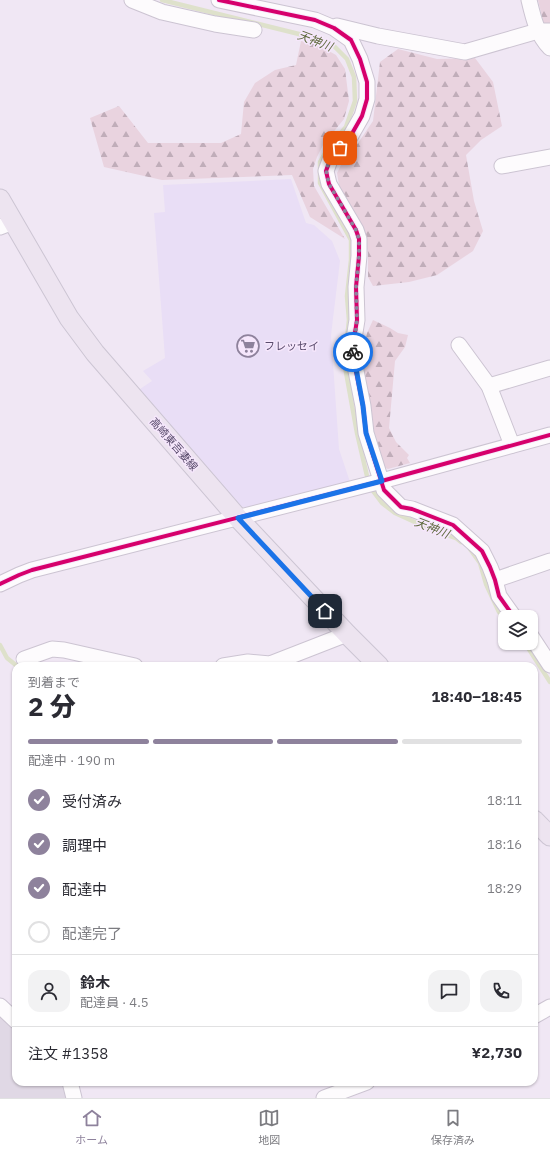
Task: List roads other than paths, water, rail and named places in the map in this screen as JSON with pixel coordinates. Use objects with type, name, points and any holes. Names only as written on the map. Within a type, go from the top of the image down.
[{"type":"main road","name":"高崎東吾妻線","points":[[0,199],[6,225],[69,318],[95,353],[238,518],[375,662]]},
{"type":"main road","points":[[538,824],[550,836]]},
{"type":"street","points":[[132,0],[162,12],[218,10],[315,20],[378,36],[465,52],[544,31]]},
{"type":"street","points":[[529,0],[533,17],[544,31],[545,43],[550,48]]},
{"type":"street","points":[[218,10],[254,30]]},
{"type":"street","points":[[315,20],[334,28],[351,40],[360,59],[367,82],[367,99],[362,116],[350,137],[330,160],[326,170],[329,184],[356,230],[359,239],[356,287],[357,320],[352,351],[363,406],[366,433],[380,481],[384,490],[401,507],[412,509],[453,525],[482,551],[495,580],[499,596],[509,610]]},
{"type":"street","points":[[502,166],[550,157]]},
{"type":"street","points":[[458,345],[489,386],[512,445]]},
{"type":"street","points":[[489,386],[550,368]]},
{"type":"street","points":[[0,584],[32,570],[358,487],[550,435]]},
{"type":"street","points":[[495,580],[550,561]]},
{"type":"street","points":[[275,662],[347,634]]},
{"type":"street","points":[[538,647],[550,666]]},
{"type":"street","points":[[24,659],[52,649],[64,650],[117,662]]},
{"type":"street","points":[[0,1006],[12,1017]]},
{"type":"street","points":[[538,1014],[550,1008]]},
{"type":"street","points":[[71,1086],[74,1098]]},
{"type":"street","points":[[325,1098],[356,1086]]},
{"type":"waterway","name":"天神川","points":[[162,0],[311,37],[334,46],[347,59],[354,77],[355,101],[346,127],[328,148],[320,162],[320,183],[351,240],[351,260],[347,296],[349,320],[347,339]]},
{"type":"waterway","name":"天神川","points":[[346,348],[344,361],[357,433],[367,476],[373,491],[382,503],[395,513],[430,529],[456,538],[461,542]]},
{"type":"waterway","name":"天神川","points":[[470,549],[480,563],[486,584],[498,610]]},
{"type":"waterway","points":[[0,645],[7,658],[12,662]]},
{"type":"waterway","name":"天神川","points":[[529,650],[537,662]]},
{"type":"waterway","name":"天神川","points":[[538,663],[550,682]]},
{"type":"place","name":"フレッセイ","points":[[248,346]]}]
